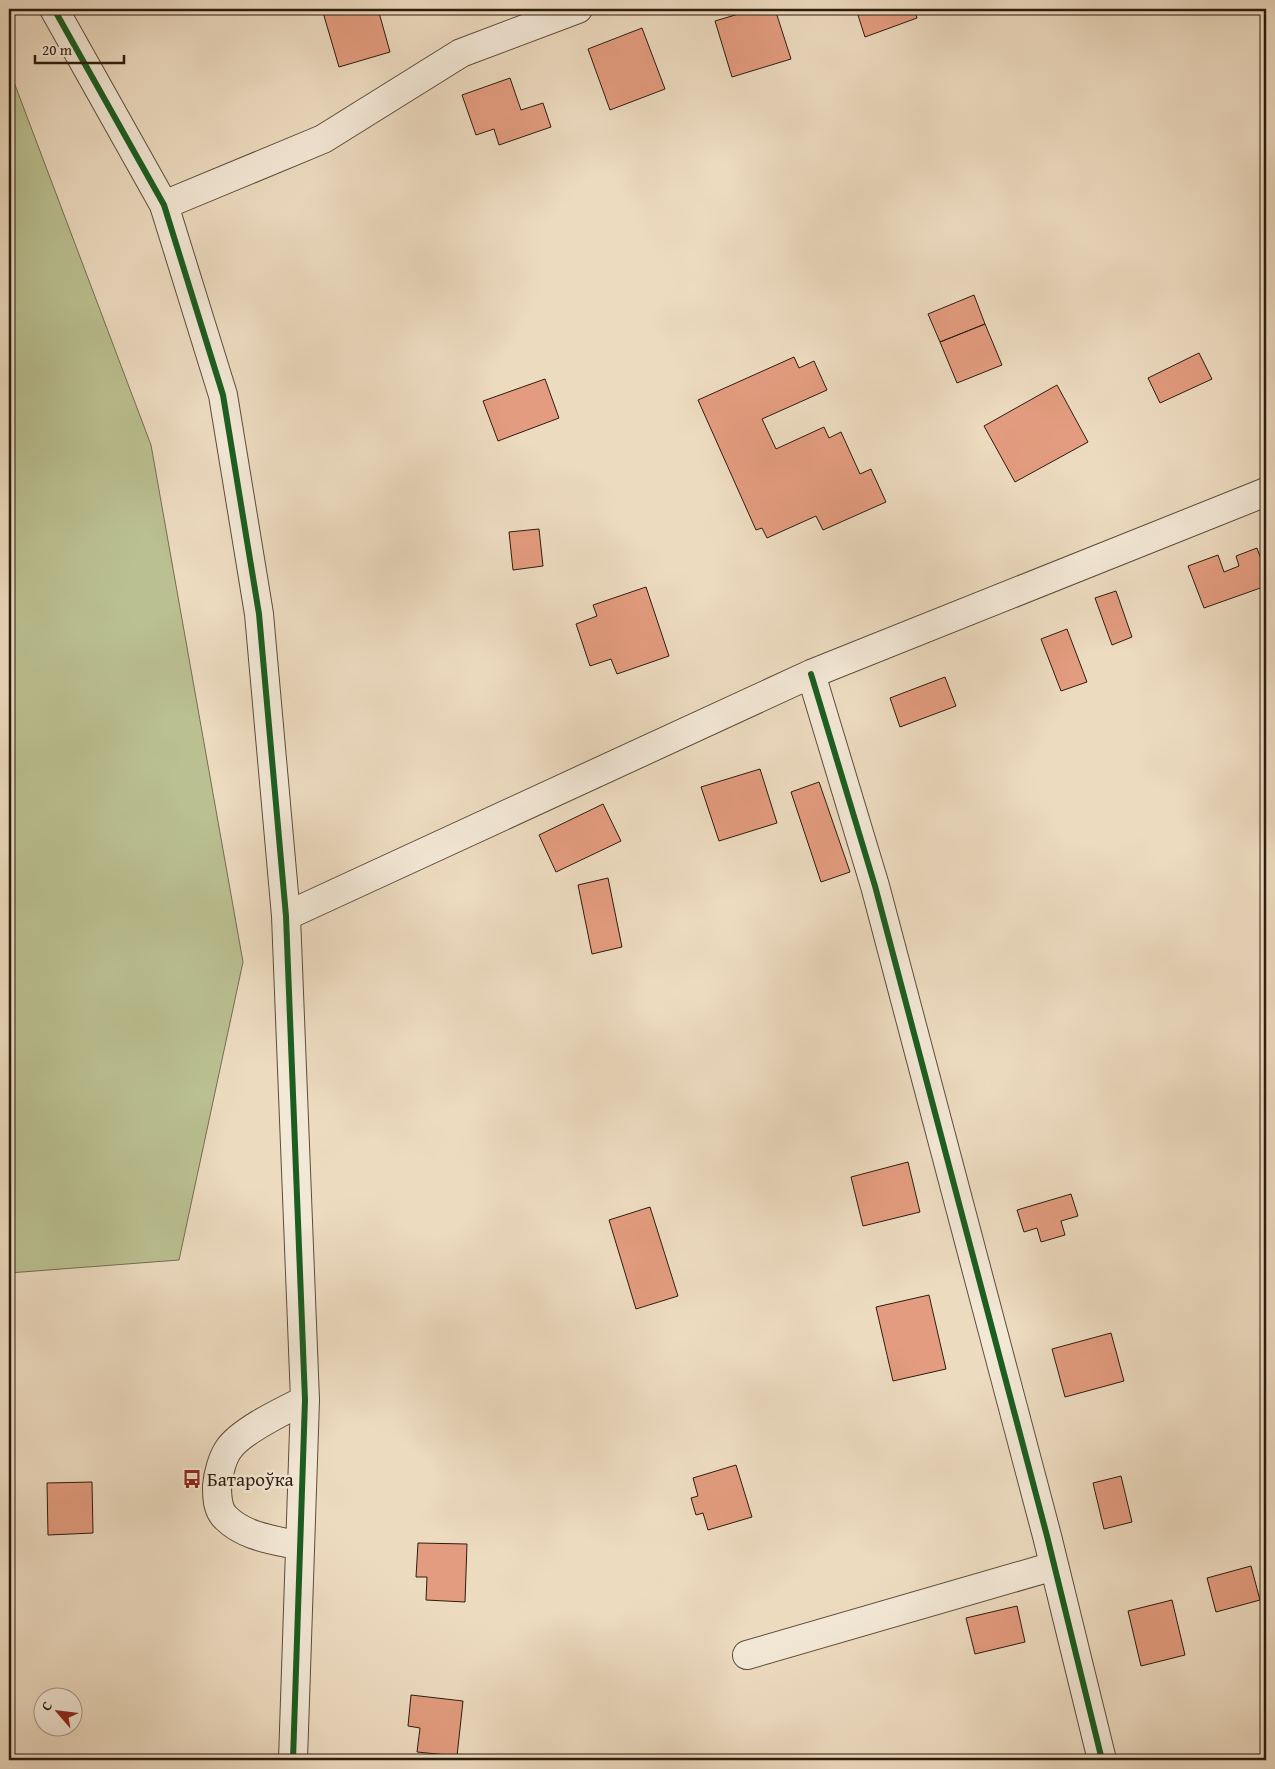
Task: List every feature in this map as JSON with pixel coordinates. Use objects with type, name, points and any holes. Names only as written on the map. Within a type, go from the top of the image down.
[{"type":"street","points":[[54,9],[164,205],[223,395],[259,614],[286,916],[305,1400],[294,1760]]},
{"type":"street","points":[[164,205],[323,139],[461,53],[578,9]]},
{"type":"street","points":[[286,916],[811,674],[1266,492]]},
{"type":"street","points":[[811,674],[875,886],[1054,1566],[1102,1760]]},
{"type":"street","points":[[300,1546],[247,1533],[225,1518],[218,1505],[217,1496],[218,1477],[228,1449],[262,1422],[305,1400]]},
{"type":"street","points":[[747,1655],[1054,1566]]},
{"type":"green space","points":[[9,69],[151,445],[243,962],[179,1260],[9,1273]]},
{"type":"building","points":[[322,9],[378,9],[390,52],[339,67]]},
{"type":"building","points":[[755,9],[775,9],[791,59],[732,77],[715,21]]},
{"type":"building","points":[[856,9],[914,9],[917,18],[865,37]]},
{"type":"building","points":[[642,28],[665,89],[610,110],[588,49]]},
{"type":"building","points":[[510,78],[521,110],[543,103],[551,127],[499,145],[494,129],[476,135],[462,95]]},
{"type":"building","points":[[974,295],[985,324],[940,342],[928,314]]},
{"type":"building","points":[[985,324],[1002,365],[957,383],[940,342]]},
{"type":"building","points":[[1199,353],[1212,379],[1160,403],[1148,378]]},
{"type":"building","points":[[794,357],[799,368],[814,361],[827,390],[762,419],[776,449],[824,427],[829,438],[841,432],[860,474],[871,469],[886,502],[823,530],[816,516],[767,538],[762,528],[756,530],[698,400]]},
{"type":"building","points":[[545,379],[559,418],[498,441],[483,401]]},
{"type":"building","points":[[1057,385],[1088,442],[1015,482],[984,426]]},
{"type":"building","points":[[539,529],[543,566],[513,570],[509,532]]},
{"type":"building","points":[[1257,548],[1266,573],[1266,586],[1204,608],[1188,566],[1218,555],[1224,572],[1239,566],[1236,556]]},
{"type":"building","points":[[646,587],[669,656],[617,674],[611,659],[590,666],[576,624],[597,616],[593,605]]},
{"type":"building","points":[[1116,591],[1132,637],[1112,645],[1095,598]]},
{"type":"building","points":[[1067,629],[1087,682],[1061,691],[1041,639]]},
{"type":"building","points":[[945,677],[956,706],[900,727],[890,698]]},
{"type":"building","points":[[760,769],[777,823],[719,841],[701,787]]},
{"type":"building","points":[[819,782],[850,872],[821,882],[791,792]]},
{"type":"building","points":[[603,804],[621,841],[556,872],[539,835]]},
{"type":"building","points":[[608,878],[622,947],[592,954],[578,885]]},
{"type":"building","points":[[908,1162],[920,1212],[863,1226],[851,1177]]},
{"type":"building","points":[[1071,1194],[1078,1216],[1061,1221],[1065,1235],[1041,1242],[1037,1228],[1024,1232],[1017,1210]]},
{"type":"building","points":[[650,1207],[678,1296],[636,1309],[609,1220]]},
{"type":"building","points":[[929,1295],[946,1369],[893,1381],[876,1307]]},
{"type":"building","points":[[1111,1333],[1124,1381],[1065,1397],[1052,1349]]},
{"type":"building","points":[[736,1465],[752,1517],[708,1530],[703,1513],[696,1515],[691,1498],[698,1496],[693,1478]]},
{"type":"building","points":[[1121,1476],[1132,1522],[1104,1529],[1093,1483]]},
{"type":"building","points":[[92,1482],[93,1533],[48,1535],[47,1483]]},
{"type":"building","points":[[418,1543],[467,1544],[465,1602],[426,1600],[427,1577],[416,1577]]},
{"type":"building","points":[[1251,1566],[1260,1600],[1216,1612],[1207,1578]]},
{"type":"building","points":[[1172,1600],[1185,1655],[1141,1666],[1128,1611]]},
{"type":"building","points":[[1017,1606],[1025,1642],[975,1654],[966,1618]]},
{"type":"building","points":[[411,1695],[463,1701],[457,1756],[417,1752],[420,1728],[408,1726]]},
{"type":"cycle path","points":[[54,9],[164,205],[223,395],[259,614],[286,916],[305,1400],[293,1760]]},
{"type":"cycle path","points":[[811,674],[875,886],[1047,1536],[1102,1760]]},
{"type":"place","name":"Батароўка","points":[[192,1479]]}]
